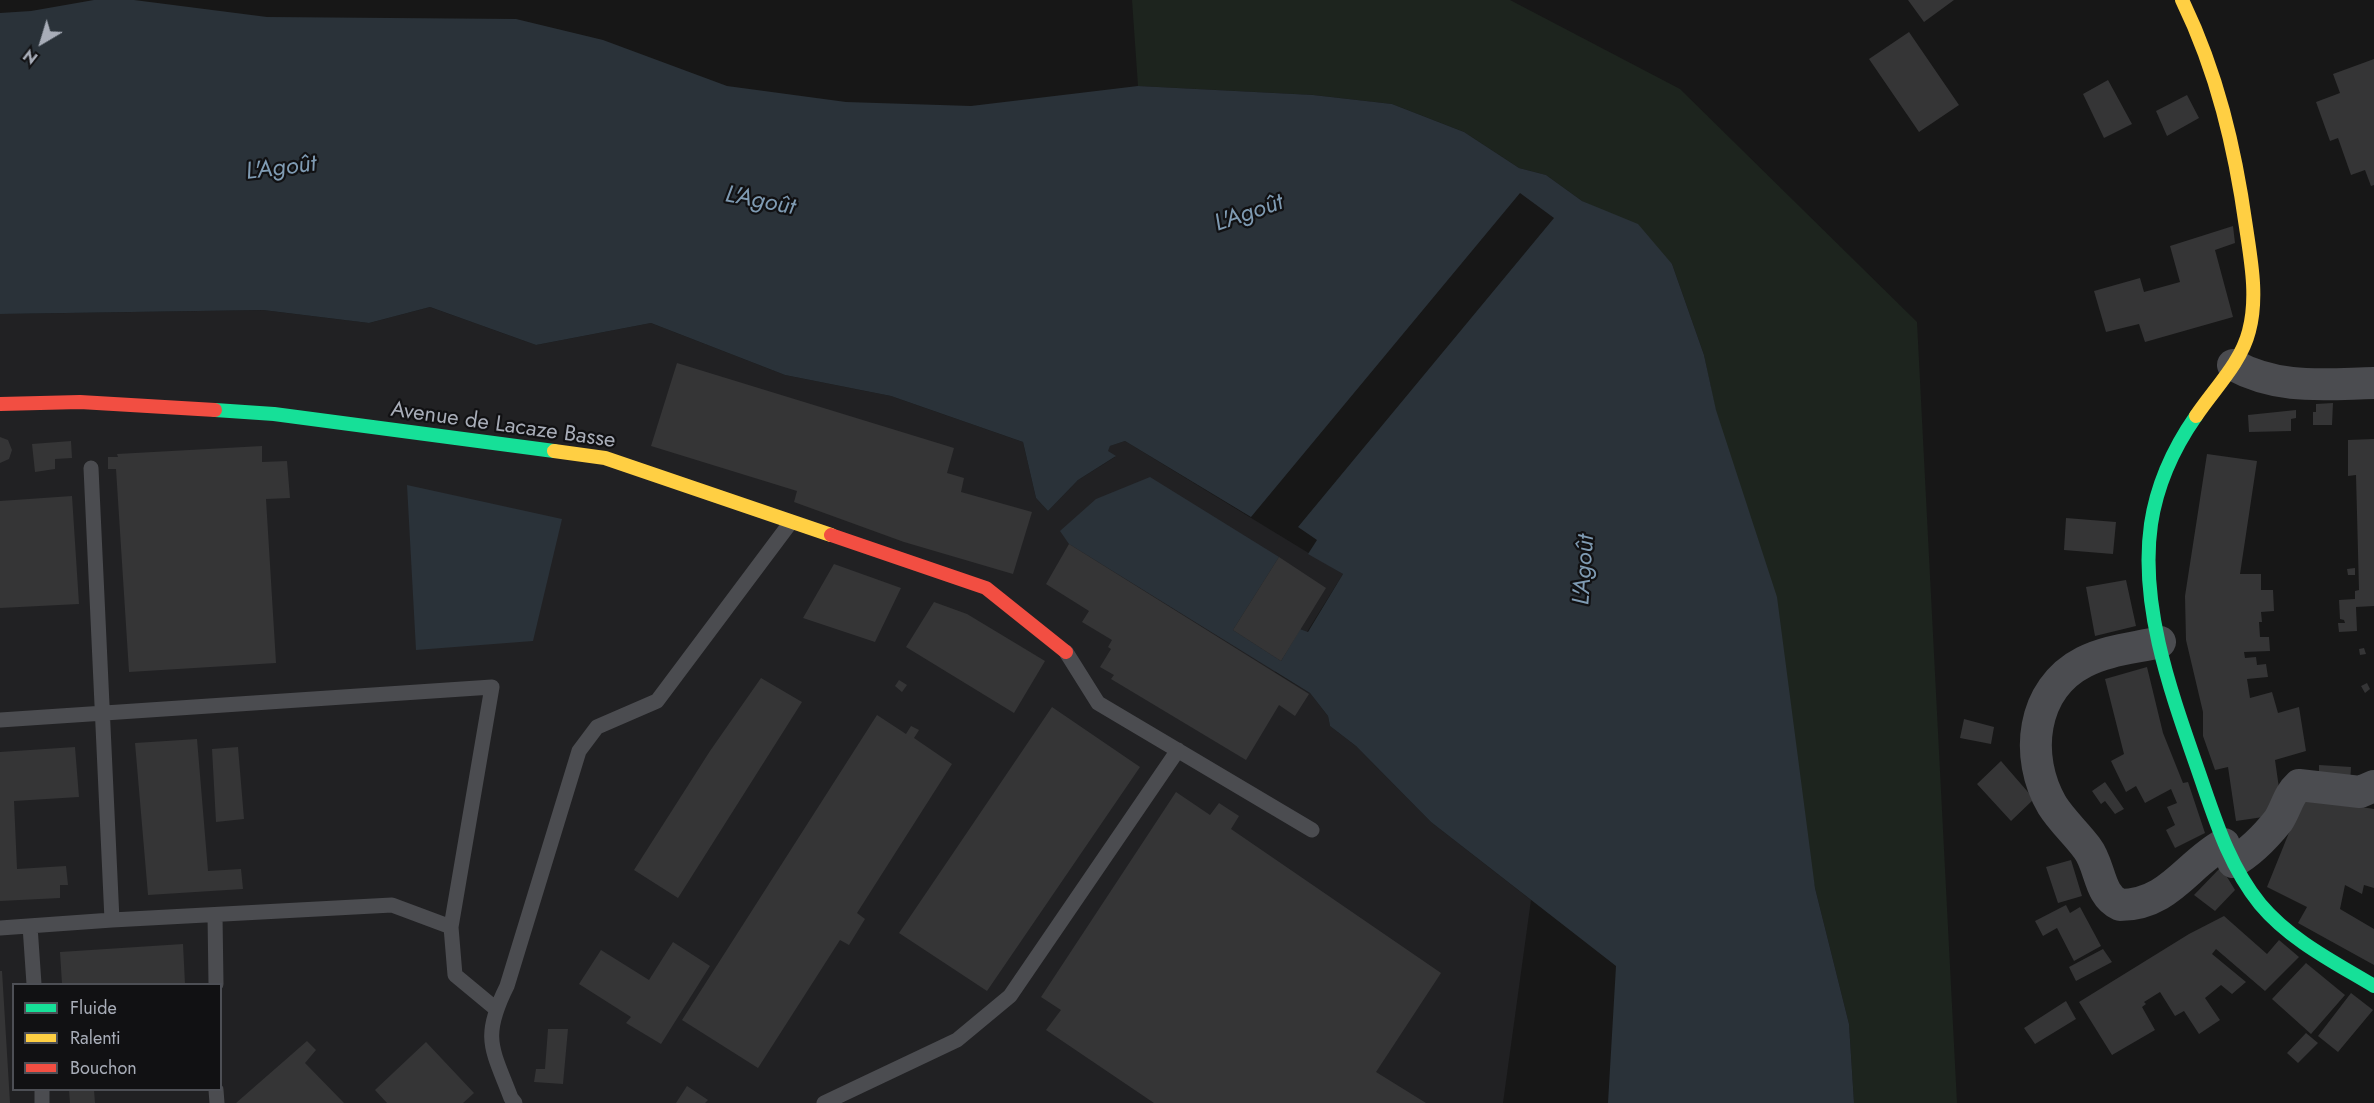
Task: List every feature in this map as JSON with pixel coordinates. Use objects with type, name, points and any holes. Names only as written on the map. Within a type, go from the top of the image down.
[{"type":"street","points":[[2182,0],[2210,60],[2241,191],[2253,306],[2248,334],[2233,365],[2180,438],[2157,493],[2151,525],[2150,560],[2160,642],[2179,716],[2228,853],[2259,904],[2287,931],[2374,986]]},
{"type":"street","points":[[2233,365],[2254,376],[2273,382],[2374,383]]},
{"type":"street","name":"Avenue de Lacaze Basse","points":[[0,404],[80,402],[274,414],[605,458],[986,588],[1066,652]]},
{"type":"street","points":[[2160,642],[2096,656],[2067,674],[2046,701],[2036,725],[2034,752],[2053,806],[2092,855],[2107,896],[2120,905],[2167,891],[2211,851],[2245,855],[2278,820],[2293,790],[2299,785],[2360,792],[2374,786]]},
{"type":"lane","points":[[91,468],[112,920]]},
{"type":"lane","points":[[515,1103],[511,1098],[490,1042],[496,1009],[507,986],[579,751],[597,727],[657,701],[791,522]]},
{"type":"lane","points":[[1066,652],[1098,703],[1312,830]]},
{"type":"lane","points":[[0,720],[492,687],[451,927],[455,975],[496,1009]]},
{"type":"lane","points":[[824,1103],[957,1040],[1010,996],[1178,750]]},
{"type":"lane","points":[[0,928],[392,905],[451,927]]},
{"type":"lane","points":[[215,915],[216,983]]},
{"type":"lane","points":[[30,926],[34,983]]},
{"type":"shaded area","points":[[1132,0],[1510,0],[1680,89],[1917,322],[1957,1103],[1854,1103],[1849,1024],[1815,888],[1704,355],[1672,264],[1609,214],[1582,201],[1546,175],[1519,168],[1464,132],[1392,104],[1313,95],[1138,86]]},
{"type":"shaded area","points":[[430,307],[536,345],[651,323],[785,375],[891,396],[1023,442],[1036,498],[1048,511],[1078,480],[1115,457],[1107,451],[1110,446],[1125,441],[1343,574],[1307,632],[1300,629],[1275,672],[1310,693],[1328,716],[1330,726],[1356,746],[1431,822],[1531,900],[1503,1103],[0,1103],[0,314],[263,310],[369,323]]},
{"type":"water","name":"L'Agoût","points":[[94,0],[134,0],[267,17],[516,19],[603,40],[727,86],[846,102],[971,106],[1138,86],[1313,95],[1392,104],[1464,132],[1519,168],[1546,175],[1582,201],[1638,224],[1672,264],[1704,355],[1716,410],[1777,597],[1815,888],[1849,1024],[1854,1103],[1608,1103],[1616,966],[1431,822],[1356,746],[1330,726],[1328,716],[1310,693],[1069,544],[1060,531],[1096,499],[1150,477],[1279,557],[1233,630],[1281,661],[1300,629],[1308,632],[1343,574],[1308,554],[1317,540],[1298,527],[1554,218],[1520,193],[1251,517],[1125,441],[1110,446],[1108,451],[1116,456],[1078,480],[1048,511],[1036,498],[1023,442],[891,396],[785,375],[651,323],[536,345],[430,307],[369,323],[263,310],[0,314],[0,13],[31,11]]},
{"type":"water","points":[[407,485],[562,519],[533,641],[416,650]]},
{"type":"building","points":[[1908,0],[1954,0],[1924,22]]},
{"type":"building","points":[[1909,32],[1959,105],[1919,132],[1869,59]]},
{"type":"building","points":[[2374,59],[2374,185],[2371,186],[2365,170],[2351,175],[2338,138],[2330,141],[2316,102],[2340,93],[2333,74]]},
{"type":"building","points":[[2108,80],[2132,124],[2104,138],[2083,94]]},
{"type":"building","points":[[2187,95],[2199,118],[2167,136],[2156,111]]},
{"type":"building","points":[[2233,226],[2235,243],[2215,250],[2233,317],[2145,342],[2139,324],[2106,332],[2094,291],[2140,278],[2144,292],[2180,282],[2170,246]]},
{"type":"building","points":[[677,363],[954,448],[947,473],[964,478],[961,492],[1032,512],[1013,574],[904,542],[794,502],[797,491],[651,446]]},
{"type":"building","points":[[2333,403],[2332,425],[2313,425],[2313,412],[2316,412],[2316,404]]},
{"type":"building","points":[[2296,410],[2296,418],[2291,419],[2291,431],[2249,432],[2248,415]]},
{"type":"building","points":[[0,437],[8,440],[12,450],[9,459],[0,463]]},
{"type":"building","points":[[2374,439],[2374,606],[2356,607],[2357,631],[2339,632],[2338,623],[2345,623],[2340,619],[2339,600],[2355,599],[2355,591],[2359,590],[2356,475],[2348,476],[2348,440]]},
{"type":"building","points":[[71,441],[72,458],[55,459],[55,469],[35,472],[32,444]]},
{"type":"building","points":[[262,446],[262,462],[287,461],[290,498],[266,499],[276,663],[129,672],[116,469],[108,469],[108,457],[118,457],[117,454]]},
{"type":"building","points":[[2207,454],[2257,461],[2240,574],[2261,574],[2261,590],[2273,590],[2274,611],[2261,612],[2262,622],[2259,622],[2260,637],[2269,637],[2270,651],[2244,652],[2245,658],[2256,657],[2257,665],[2266,664],[2268,677],[2247,679],[2250,698],[2272,692],[2278,713],[2299,707],[2306,751],[2275,760],[2280,795],[2270,816],[2236,821],[2228,767],[2215,770],[2203,736],[2203,712],[2186,640],[2185,596]]},
{"type":"building","points":[[72,496],[79,604],[0,608],[0,501]]},
{"type":"building","points":[[2066,518],[2116,522],[2113,554],[2064,550]]},
{"type":"building","points":[[1069,544],[1309,694],[1295,716],[1279,705],[1246,760],[1111,679],[1114,675],[1100,667],[1111,649],[1108,647],[1112,640],[1082,622],[1089,611],[1046,584]]},
{"type":"building","points":[[1279,557],[1326,588],[1281,661],[1233,630]]},
{"type":"building","points":[[834,564],[901,588],[875,642],[803,618]]},
{"type":"building","points":[[2355,568],[2355,575],[2348,575],[2347,569]]},
{"type":"building","points":[[2126,580],[2136,626],[2095,636],[2086,587]]},
{"type":"building","points":[[934,602],[967,614],[1045,661],[1014,713],[906,647]]},
{"type":"building","points":[[2364,648],[2366,654],[2360,655],[2359,649]]},
{"type":"building","points":[[2147,667],[2163,733],[2183,783],[2188,782],[2205,833],[2175,848],[2166,830],[2175,825],[2167,807],[2177,803],[2171,789],[2145,803],[2136,786],[2126,792],[2111,761],[2124,754],[2105,679]]},
{"type":"building","points":[[761,678],[802,702],[678,898],[634,870],[710,751]]},
{"type":"building","points":[[899,680],[907,685],[902,692],[895,686]]},
{"type":"building","points":[[2367,683],[2370,689],[2365,693],[2361,686]]},
{"type":"building","points":[[1052,707],[1140,767],[987,991],[899,933]]},
{"type":"building","points":[[877,715],[906,734],[911,726],[919,730],[914,738],[952,764],[857,913],[865,919],[849,945],[840,940],[758,1068],[682,1020]]},
{"type":"building","points":[[1964,719],[1994,727],[1991,744],[1960,738]]},
{"type":"building","points":[[197,739],[208,871],[241,869],[243,889],[148,895],[135,743]]},
{"type":"building","points":[[75,747],[79,797],[14,801],[17,869],[66,866],[68,885],[60,885],[60,898],[0,901],[0,752]]},
{"type":"building","points":[[238,747],[244,819],[216,822],[212,749]]},
{"type":"building","points":[[2001,761],[2034,799],[2011,821],[1977,784]]},
{"type":"building","points":[[2319,765],[2351,767],[2350,784],[2319,781]]},
{"type":"building","points":[[2105,782],[2124,809],[2115,814],[2105,801],[2101,804],[2092,791]]},
{"type":"building","points":[[1176,792],[1210,815],[1219,803],[1239,816],[1231,829],[1441,973],[1376,1072],[1426,1103],[1154,1103],[1046,1030],[1061,1010],[1041,997]]},
{"type":"building","points":[[2303,798],[2374,809],[2374,888],[2364,885],[2362,894],[2345,885],[2340,909],[2374,929],[2374,965],[2298,923],[2307,907],[2267,887]]},
{"type":"building","points":[[2071,860],[2082,896],[2058,903],[2046,867]]},
{"type":"building","points":[[2221,867],[2235,890],[2215,911],[2194,895]]},
{"type":"building","points":[[2066,905],[2070,913],[2080,907],[2101,946],[2074,961],[2057,928],[2043,936],[2035,921]]},
{"type":"building","points":[[2224,916],[2267,954],[2279,940],[2299,957],[2265,991],[2216,949],[2212,954],[2246,982],[2232,994],[2221,985],[2205,998],[2220,1020],[2199,1034],[2184,1011],[2175,1016],[2160,992],[2144,1002],[2146,1004],[2142,1007],[2155,1030],[2112,1055],[2079,1002],[2189,934]]},
{"type":"building","points":[[673,942],[710,966],[661,1044],[626,1023],[631,1017],[579,984],[601,950],[649,980]]},
{"type":"building","points":[[183,944],[185,983],[62,983],[60,952]]},
{"type":"building","points":[[2103,949],[2112,962],[2076,981],[2069,967]]},
{"type":"building","points":[[2306,963],[2345,995],[2311,1034],[2272,999]]},
{"type":"building","points":[[0,971],[2,971],[10,1103],[0,1103]]},
{"type":"building","points":[[2351,993],[2373,1010],[2338,1052],[2318,1036]]},
{"type":"building","points":[[2066,1001],[2076,1019],[2035,1044],[2024,1028]]},
{"type":"building","points":[[548,1029],[568,1029],[563,1084],[534,1082],[536,1069],[545,1069]]},
{"type":"building","points":[[2306,1033],[2318,1043],[2298,1063],[2287,1053]]},
{"type":"building","points":[[307,1041],[316,1050],[305,1063],[344,1103],[236,1103]]},
{"type":"building","points":[[426,1042],[474,1093],[463,1103],[387,1103],[375,1090]]},
{"type":"building","points":[[687,1086],[708,1100],[705,1103],[676,1103]]},
{"type":"building","points":[[69,1091],[94,1091],[95,1103],[70,1103]]},
{"type":"traffic: fast","points":[[215,410],[274,414],[554,451]]},
{"type":"traffic: fast","points":[[2196,416],[2173,454],[2157,495],[2151,524],[2149,555],[2154,619],[2160,650],[2178,713],[2224,842],[2249,889],[2260,904],[2285,929],[2328,959],[2374,986]]},
{"type":"traffic: slow","points":[[2182,0],[2215,83],[2230,139],[2242,198],[2252,266],[2253,292],[2252,318],[2240,354],[2196,416]]},
{"type":"traffic: slow","points":[[554,451],[605,458],[831,535]]},
{"type":"traffic: jam","points":[[0,404],[80,402],[215,410]]},
{"type":"traffic: jam","points":[[831,535],[986,588],[1066,652]]}]
